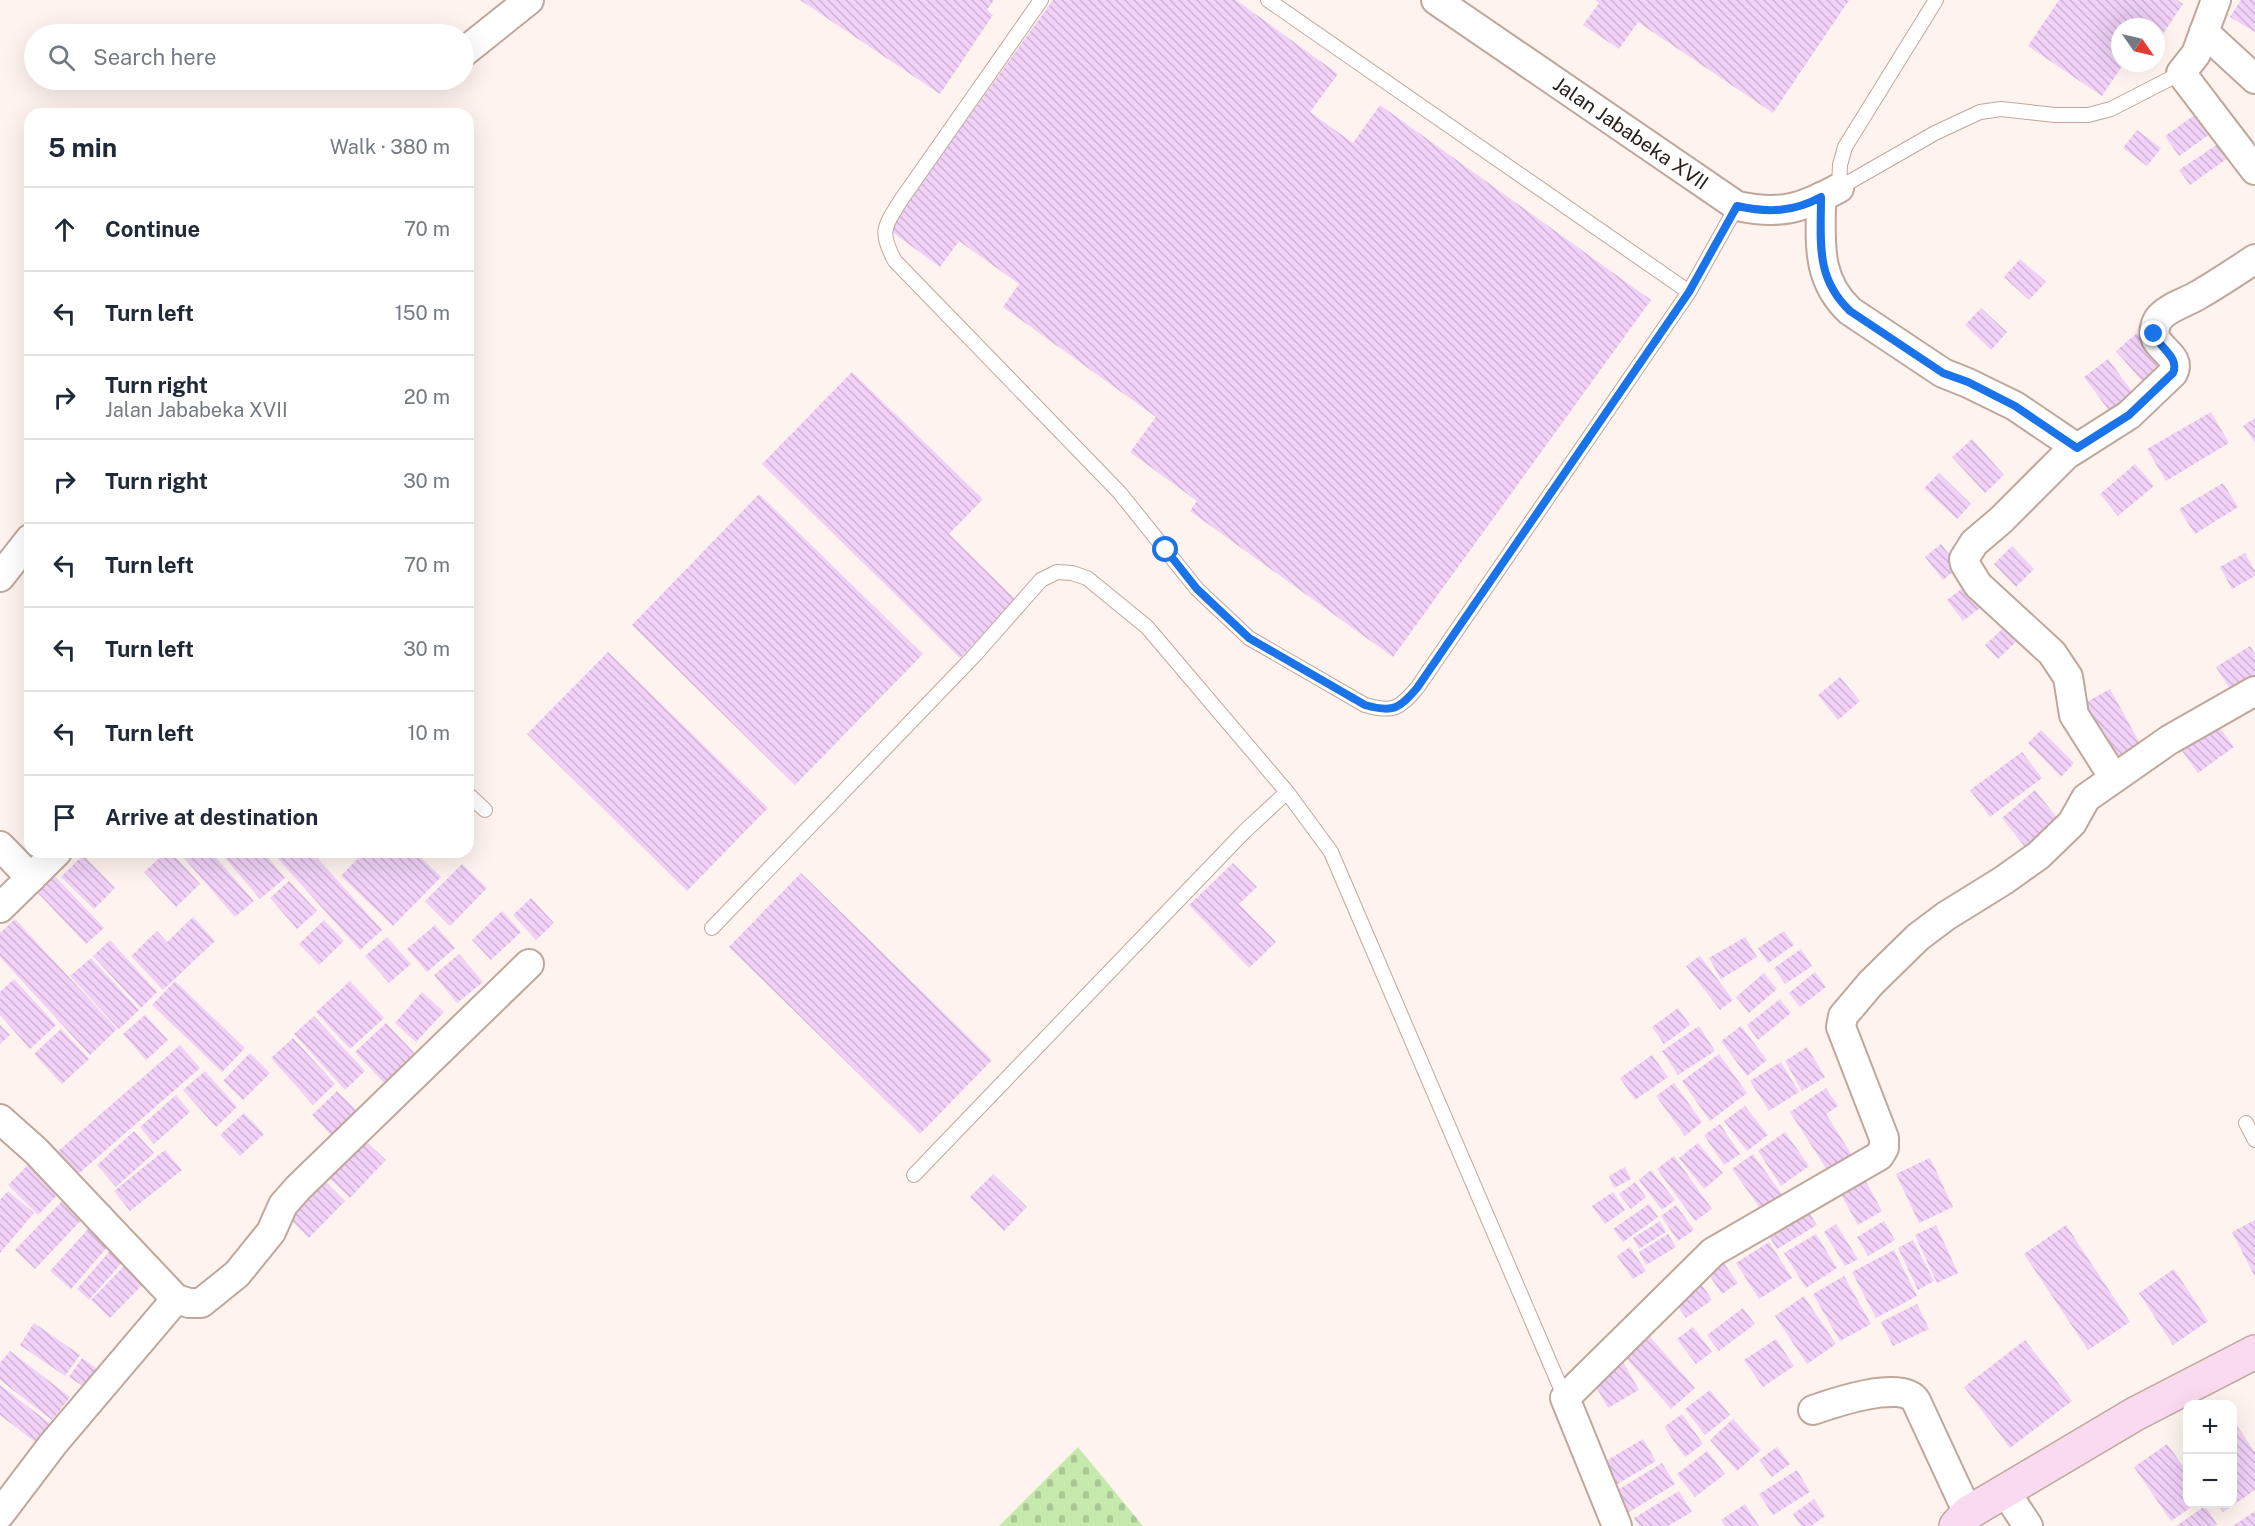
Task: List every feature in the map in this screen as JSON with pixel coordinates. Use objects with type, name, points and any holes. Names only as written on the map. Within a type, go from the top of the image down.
[{"type":"main road","points":[[1962,1519],[2135,1414],[2255,1352]]},
{"type":"street","points":[[474,44],[529,0]]},
{"type":"street","name":"Jalan Jababeka XVII","points":[[1436,0],[1737,206],[1780,211],[1809,204],[1830,193]]},
{"type":"street","points":[[2216,0],[2196,54],[2181,73],[2255,170]]},
{"type":"street","points":[[2204,32],[2255,79]]},
{"type":"street","points":[[1830,193],[1821,246],[1826,277],[1839,301],[1850,311],[1943,373],[1968,382],[2015,406],[2077,448]]},
{"type":"street","points":[[2114,778],[2074,715],[2068,677],[2052,653],[1978,585],[1964,559],[1974,543],[2001,520],[2066,455],[2129,415],[2173,373],[2174,360],[2157,341],[2154,334],[2155,326],[2161,317],[2255,259]]},
{"type":"street","points":[[0,577],[24,547]]},
{"type":"street","points":[[1617,1526],[1565,1398],[1713,1252],[1879,1156],[1884,1148],[1884,1138],[1840,1027],[1843,1016],[1871,983],[1918,937],[2039,855],[2072,823],[2086,798],[2169,740],[2255,690]]},
{"type":"street","points":[[0,846],[31,878]]},
{"type":"street","points":[[0,908],[51,858]]},
{"type":"street","points":[[0,1119],[36,1151],[176,1299],[189,1303],[201,1303],[237,1274],[271,1232],[283,1205],[298,1188],[529,964]]},
{"type":"street","points":[[0,1514],[53,1444],[176,1299]]},
{"type":"street","points":[[1813,1410],[1840,1401],[1884,1393],[1909,1394],[1916,1401],[1962,1519]]},
{"type":"street","points":[[2005,1491],[2028,1526]]},
{"type":"lane","points":[[1041,0],[901,200],[887,225],[886,244],[895,261],[1119,492],[1197,589],[1249,638],[1365,705],[1392,710],[1404,703],[1417,688],[1689,292],[1737,206]]},
{"type":"lane","points":[[1269,0],[1689,292]]},
{"type":"lane","points":[[1830,193],[1845,147],[1936,0]]},
{"type":"lane","points":[[1830,193],[1935,133],[1980,112],[2001,109],[2088,115],[2110,109],[2181,73]]},
{"type":"lane","points":[[712,928],[974,656],[1041,580],[1057,572],[1072,573],[1087,578],[1146,627],[1287,792],[1331,852],[1565,1398]]},
{"type":"lane","points":[[914,1175],[1244,832],[1287,792]]},
{"type":"lane","points":[[474,800],[485,810]]},
{"type":"lane","points":[[2246,1123],[2255,1140]]},
{"type":"green space","points":[[1078,1447],[1143,1526],[999,1526]]},
{"type":"building","points":[[800,0],[994,0],[987,10],[993,15],[940,94]]},
{"type":"building","points":[[1053,0],[1236,0],[1338,74],[1310,112],[1353,143],[1380,105],[1651,300],[1393,657],[1190,511],[1197,501],[1130,452],[1156,417],[1003,307],[1019,284],[959,241],[940,267],[888,229]]},
{"type":"building","points":[[1595,0],[1849,0],[1773,113],[1638,22],[1619,49],[1583,25],[1599,3]]},
{"type":"building","points":[[2059,0],[2177,0],[2183,4],[2165,31],[2165,18],[2111,18],[2111,72],[2118,72],[2102,96],[2028,46]]},
{"type":"building","points":[[2241,0],[2255,0],[2255,32],[2230,17]]},
{"type":"building","points":[[2196,114],[2210,134],[2179,156],[2165,136]]},
{"type":"building","points":[[2137,130],[2161,148],[2147,166],[2123,148]]},
{"type":"building","points":[[2218,144],[2228,158],[2190,185],[2179,170]]},
{"type":"building","points":[[2020,259],[2046,282],[2029,300],[2004,277]]},
{"type":"building","points":[[1981,308],[2007,332],[1991,350],[1965,325]]},
{"type":"building","points":[[2137,333],[2168,369],[2147,387],[2116,351]]},
{"type":"building","points":[[2108,359],[2137,398],[2113,416],[2084,377]]},
{"type":"building","points":[[852,372],[983,499],[949,534],[1017,601],[960,658],[762,464]]},
{"type":"building","points":[[2211,412],[2229,443],[2166,481],[2147,449]]},
{"type":"building","points":[[2255,418],[2255,443],[2243,426]]},
{"type":"building","points":[[1972,439],[2004,475],[1985,493],[1952,457]]},
{"type":"building","points":[[2135,464],[2154,486],[2118,516],[2100,494]]},
{"type":"building","points":[[1939,473],[1971,504],[1957,519],[1924,488]]},
{"type":"building","points":[[2223,483],[2238,507],[2195,534],[2179,509]]},
{"type":"building","points":[[759,494],[923,654],[795,785],[632,625]]},
{"type":"building","points":[[1941,544],[1959,567],[1943,580],[1925,557]]},
{"type":"building","points":[[2012,546],[2034,569],[2016,587],[1994,564]]},
{"type":"building","points":[[2245,553],[2255,571],[2255,576],[2232,589],[2220,567]]},
{"type":"building","points":[[1968,584],[1984,605],[1963,621],[1947,600]]},
{"type":"building","points":[[2011,621],[2023,635],[1998,659],[1985,645]]},
{"type":"building","points":[[2250,646],[2255,654],[2255,684],[2235,697],[2216,667]]},
{"type":"building","points":[[608,652],[768,808],[687,891],[527,734]]},
{"type":"building","points":[[1840,677],[1860,701],[1838,720],[1818,695]]},
{"type":"building","points":[[2110,689],[2142,747],[2116,762],[2083,704]]},
{"type":"building","points":[[2213,718],[2234,747],[2198,773],[2177,744]]},
{"type":"building","points":[[2041,730],[2074,763],[2061,777],[2028,743]]},
{"type":"building","points":[[2022,752],[2042,778],[1990,817],[1970,790]]},
{"type":"building","points":[[2035,790],[2058,819],[2025,847],[2002,818]]},
{"type":"building","points":[[80,858],[86,858],[115,888],[94,909],[61,877]]},
{"type":"building","points":[[159,858],[176,858],[200,884],[176,907],[144,872]]},
{"type":"building","points":[[184,858],[216,858],[254,901],[235,917]]},
{"type":"building","points":[[225,858],[268,858],[285,878],[260,899]]},
{"type":"building","points":[[277,858],[317,858],[382,930],[360,950]]},
{"type":"building","points":[[358,858],[421,858],[441,877],[393,926],[341,876]]},
{"type":"building","points":[[1233,863],[1257,887],[1239,904],[1276,942],[1249,968],[1189,905]]},
{"type":"building","points":[[462,864],[487,888],[450,926],[425,901]]},
{"type":"building","points":[[801,873],[992,1060],[920,1134],[729,947]]},
{"type":"building","points":[[54,875],[104,928],[86,944],[36,891]]},
{"type":"building","points":[[289,881],[317,911],[297,929],[270,898]]},
{"type":"building","points":[[531,898],[554,923],[536,940],[513,915]]},
{"type":"building","points":[[502,911],[521,932],[491,960],[472,940]]},
{"type":"building","points":[[193,917],[215,941],[163,990],[131,956],[157,931],[167,942]]},
{"type":"building","points":[[15,919],[117,1029],[90,1055],[0,957],[0,933]]},
{"type":"building","points":[[324,920],[344,941],[319,965],[299,944]]},
{"type":"building","points":[[435,925],[455,948],[427,972],[407,949]]},
{"type":"building","points":[[1784,931],[1794,945],[1768,963],[1758,948]]},
{"type":"building","points":[[387,937],[411,964],[389,983],[365,956]]},
{"type":"building","points":[[1745,937],[1757,957],[1721,979],[1709,958]]},
{"type":"building","points":[[110,940],[157,992],[141,1008],[93,956]]},
{"type":"building","points":[[1801,949],[1812,966],[1785,984],[1774,968]]},
{"type":"building","points":[[459,954],[483,982],[457,1003],[434,975]]},
{"type":"building","points":[[1700,956],[1733,1000],[1720,1010],[1686,966]]},
{"type":"building","points":[[91,958],[139,1010],[119,1029],[70,976]]},
{"type":"building","points":[[1815,972],[1826,987],[1800,1007],[1789,993]]},
{"type":"building","points":[[1764,973],[1777,989],[1749,1013],[1736,997]]},
{"type":"building","points":[[14,979],[56,1025],[30,1049],[0,1015],[0,992]]},
{"type":"building","points":[[175,981],[245,1048],[222,1072],[152,1005]]},
{"type":"building","points":[[350,981],[384,1018],[350,1049],[316,1012]]},
{"type":"building","points":[[422,992],[444,1012],[416,1042],[395,1023]]},
{"type":"building","points":[[1780,999],[1791,1013],[1758,1040],[1747,1025]]},
{"type":"building","points":[[1678,1008],[1690,1025],[1664,1044],[1652,1027]]},
{"type":"building","points":[[145,1015],[168,1040],[146,1060],[123,1034]]},
{"type":"building","points":[[314,1016],[365,1071],[345,1090],[294,1034]]},
{"type":"building","points":[[386,1023],[419,1058],[388,1087],[355,1052]]},
{"type":"building","points":[[0,1025],[10,1035],[0,1044]]},
{"type":"building","points":[[1699,1026],[1715,1051],[1678,1075],[1662,1051]]},
{"type":"building","points":[[1741,1026],[1767,1060],[1747,1076],[1721,1041]]},
{"type":"building","points":[[61,1029],[89,1059],[62,1084],[34,1054]]},
{"type":"building","points":[[293,1038],[335,1084],[313,1105],[271,1058]]},
{"type":"building","points":[[180,1045],[200,1068],[76,1176],[56,1153]]},
{"type":"building","points":[[1807,1047],[1825,1077],[1802,1091],[1785,1061]]},
{"type":"building","points":[[250,1053],[270,1073],[243,1100],[223,1081]]},
{"type":"building","points":[[1719,1054],[1747,1093],[1710,1121],[1682,1081]]},
{"type":"building","points":[[1652,1055],[1668,1077],[1635,1100],[1620,1078]]},
{"type":"building","points":[[1781,1062],[1799,1092],[1769,1111],[1750,1081]]},
{"type":"building","points":[[205,1071],[237,1107],[216,1127],[183,1090]]},
{"type":"building","points":[[1674,1083],[1702,1122],[1685,1136],[1656,1096]]},
{"type":"building","points":[[1826,1088],[1838,1106],[1826,1114],[1852,1155],[1827,1170],[1790,1112]]},
{"type":"building","points":[[337,1091],[362,1116],[337,1141],[312,1115]]},
{"type":"building","points":[[176,1095],[190,1112],[154,1144],[140,1127]]},
{"type":"building","points":[[1745,1106],[1768,1135],[1747,1151],[1724,1121]]},
{"type":"building","points":[[244,1113],[264,1134],[240,1156],[220,1135]]},
{"type":"building","points":[[1720,1124],[1740,1154],[1724,1165],[1704,1135]]},
{"type":"building","points":[[134,1131],[154,1153],[116,1187],[97,1165]]},
{"type":"building","points":[[1785,1132],[1809,1166],[1781,1186],[1758,1151]]},
{"type":"building","points":[[360,1136],[386,1160],[350,1198],[325,1174]]},
{"type":"building","points":[[1698,1143],[1723,1173],[1704,1189],[1679,1158]]},
{"type":"building","points":[[165,1150],[182,1170],[130,1211],[114,1191]]},
{"type":"building","points":[[1753,1154],[1786,1200],[1765,1215],[1732,1169]]},
{"type":"building","points":[[1674,1156],[1712,1209],[1695,1221],[1657,1169]]},
{"type":"building","points":[[1930,1158],[1953,1207],[1919,1223],[1896,1174]]},
{"type":"building","points":[[34,1159],[64,1188],[38,1215],[8,1185]]},
{"type":"building","points":[[1625,1167],[1631,1179],[1614,1188],[1609,1176]]},
{"type":"building","points":[[1651,1170],[1675,1200],[1662,1210],[1639,1180]]},
{"type":"building","points":[[993,1174],[1027,1207],[1004,1231],[970,1197]]},
{"type":"building","points":[[319,1175],[345,1201],[309,1238],[283,1212]]},
{"type":"building","points":[[1863,1176],[1882,1211],[1858,1225],[1838,1189]]},
{"type":"building","points":[[1635,1182],[1646,1197],[1631,1209],[1619,1194]]},
{"type":"building","points":[[8,1191],[34,1213],[0,1253],[0,1200]]},
{"type":"building","points":[[1613,1192],[1625,1210],[1605,1224],[1592,1206]]},
{"type":"building","points":[[68,1195],[87,1214],[35,1269],[15,1250]]},
{"type":"building","points":[[1649,1204],[1658,1217],[1623,1242],[1613,1229]]},
{"type":"building","points":[[1676,1205],[1694,1230],[1678,1241],[1661,1216]]},
{"type":"building","points":[[1805,1206],[1817,1225],[1777,1249],[1765,1230]]},
{"type":"building","points":[[2255,1220],[2255,1277],[2232,1232]]},
{"type":"building","points":[[1660,1221],[1666,1232],[1639,1249],[1633,1238]]},
{"type":"building","points":[[1884,1221],[1895,1240],[1868,1256],[1857,1237]]},
{"type":"building","points":[[1836,1224],[1858,1259],[1845,1266],[1824,1232]]},
{"type":"building","points":[[1936,1225],[1958,1273],[1937,1283],[1915,1235]]},
{"type":"building","points":[[2066,1225],[2130,1322],[2088,1350],[2024,1254]]},
{"type":"building","points":[[90,1227],[110,1244],[71,1289],[50,1271]]},
{"type":"building","points":[[1668,1234],[1676,1247],[1646,1265],[1639,1252]]},
{"type":"building","points":[[1816,1234],[1837,1268],[1806,1288],[1784,1253]]},
{"type":"building","points":[[1913,1240],[1934,1281],[1918,1290],[1898,1248]]},
{"type":"building","points":[[1769,1242],[1792,1278],[1759,1299],[1736,1263]]},
{"type":"building","points":[[114,1246],[127,1257],[89,1300],[77,1289]]},
{"type":"building","points":[[1630,1247],[1646,1271],[1633,1279],[1617,1256]]},
{"type":"building","points":[[1894,1250],[1917,1296],[1876,1318],[1852,1272]]},
{"type":"building","points":[[1718,1255],[1738,1283],[1722,1294],[1703,1266]]},
{"type":"building","points":[[129,1261],[148,1279],[110,1318],[91,1300]]},
{"type":"building","points":[[2174,1269],[2208,1321],[2173,1345],[2139,1293]]},
{"type":"building","points":[[1844,1276],[1871,1324],[1840,1341],[1813,1294]]},
{"type":"building","points":[[1699,1280],[1712,1300],[1686,1318],[1673,1299]]},
{"type":"building","points":[[1804,1296],[1836,1344],[1807,1364],[1775,1316]]},
{"type":"building","points":[[1917,1304],[1929,1329],[1893,1346],[1881,1322]]},
{"type":"building","points":[[1743,1308],[1755,1324],[1719,1351],[1707,1335]]},
{"type":"building","points":[[34,1323],[80,1355],[65,1376],[20,1345]]},
{"type":"building","points":[[1693,1327],[1712,1352],[1696,1364],[1677,1339]]},
{"type":"building","points":[[1645,1331],[1695,1388],[1671,1409],[1621,1352]]},
{"type":"building","points":[[1776,1339],[1794,1366],[1763,1387],[1744,1360]]},
{"type":"building","points":[[2025,1340],[2072,1401],[2010,1448],[1964,1387]]},
{"type":"building","points":[[10,1351],[70,1397],[52,1420],[0,1380],[0,1363]]},
{"type":"building","points":[[82,1358],[103,1373],[90,1391],[69,1377]]},
{"type":"building","points":[[1623,1362],[1639,1390],[1608,1408],[1592,1380]]},
{"type":"building","points":[[0,1385],[52,1425],[38,1444],[0,1415]]},
{"type":"building","points":[[1710,1390],[1730,1415],[1705,1435],[1685,1409]]},
{"type":"building","points":[[1682,1414],[1703,1444],[1685,1457],[1664,1427]]},
{"type":"building","points":[[1733,1419],[1761,1450],[1737,1471],[1710,1440]]},
{"type":"building","points":[[2237,1426],[2255,1452],[2255,1490],[2237,1502]]},
{"type":"building","points":[[1643,1439],[1656,1461],[1614,1486],[1601,1464]]},
{"type":"building","points":[[2167,1444],[2183,1466],[2183,1508],[2190,1508],[2171,1521],[2134,1467]]},
{"type":"building","points":[[1777,1447],[1790,1464],[1772,1477],[1759,1460]]},
{"type":"building","points":[[1707,1451],[1725,1474],[1695,1497],[1677,1474]]},
{"type":"building","points":[[1662,1463],[1675,1484],[1626,1514],[1613,1493]]},
{"type":"building","points":[[1797,1470],[1810,1492],[1773,1515],[1759,1494]]},
{"type":"building","points":[[1679,1491],[1692,1512],[1668,1526],[1639,1526],[1634,1518]]},
{"type":"building","points":[[1814,1499],[1825,1516],[1811,1526],[1801,1526],[1793,1514]]},
{"type":"building","points":[[1745,1504],[1759,1526],[1725,1526],[1721,1520]]},
{"type":"building","points":[[2202,1508],[2206,1508],[2217,1524],[2215,1526],[2176,1526]]},
{"type":"building","points":[[2255,1511],[2255,1526],[2233,1526]]},
{"type":"route","points":[[1166,550],[1197,589],[1249,638],[1365,705],[1392,710],[1404,703],[1417,688],[1689,292],[1737,206],[1780,211],[1809,204],[1821,197],[1821,246],[1826,277],[1839,301],[1850,311],[1943,373],[1968,382],[2015,406],[2077,448],[2129,415],[2173,373],[2174,360],[2157,341],[2154,334]]}]
